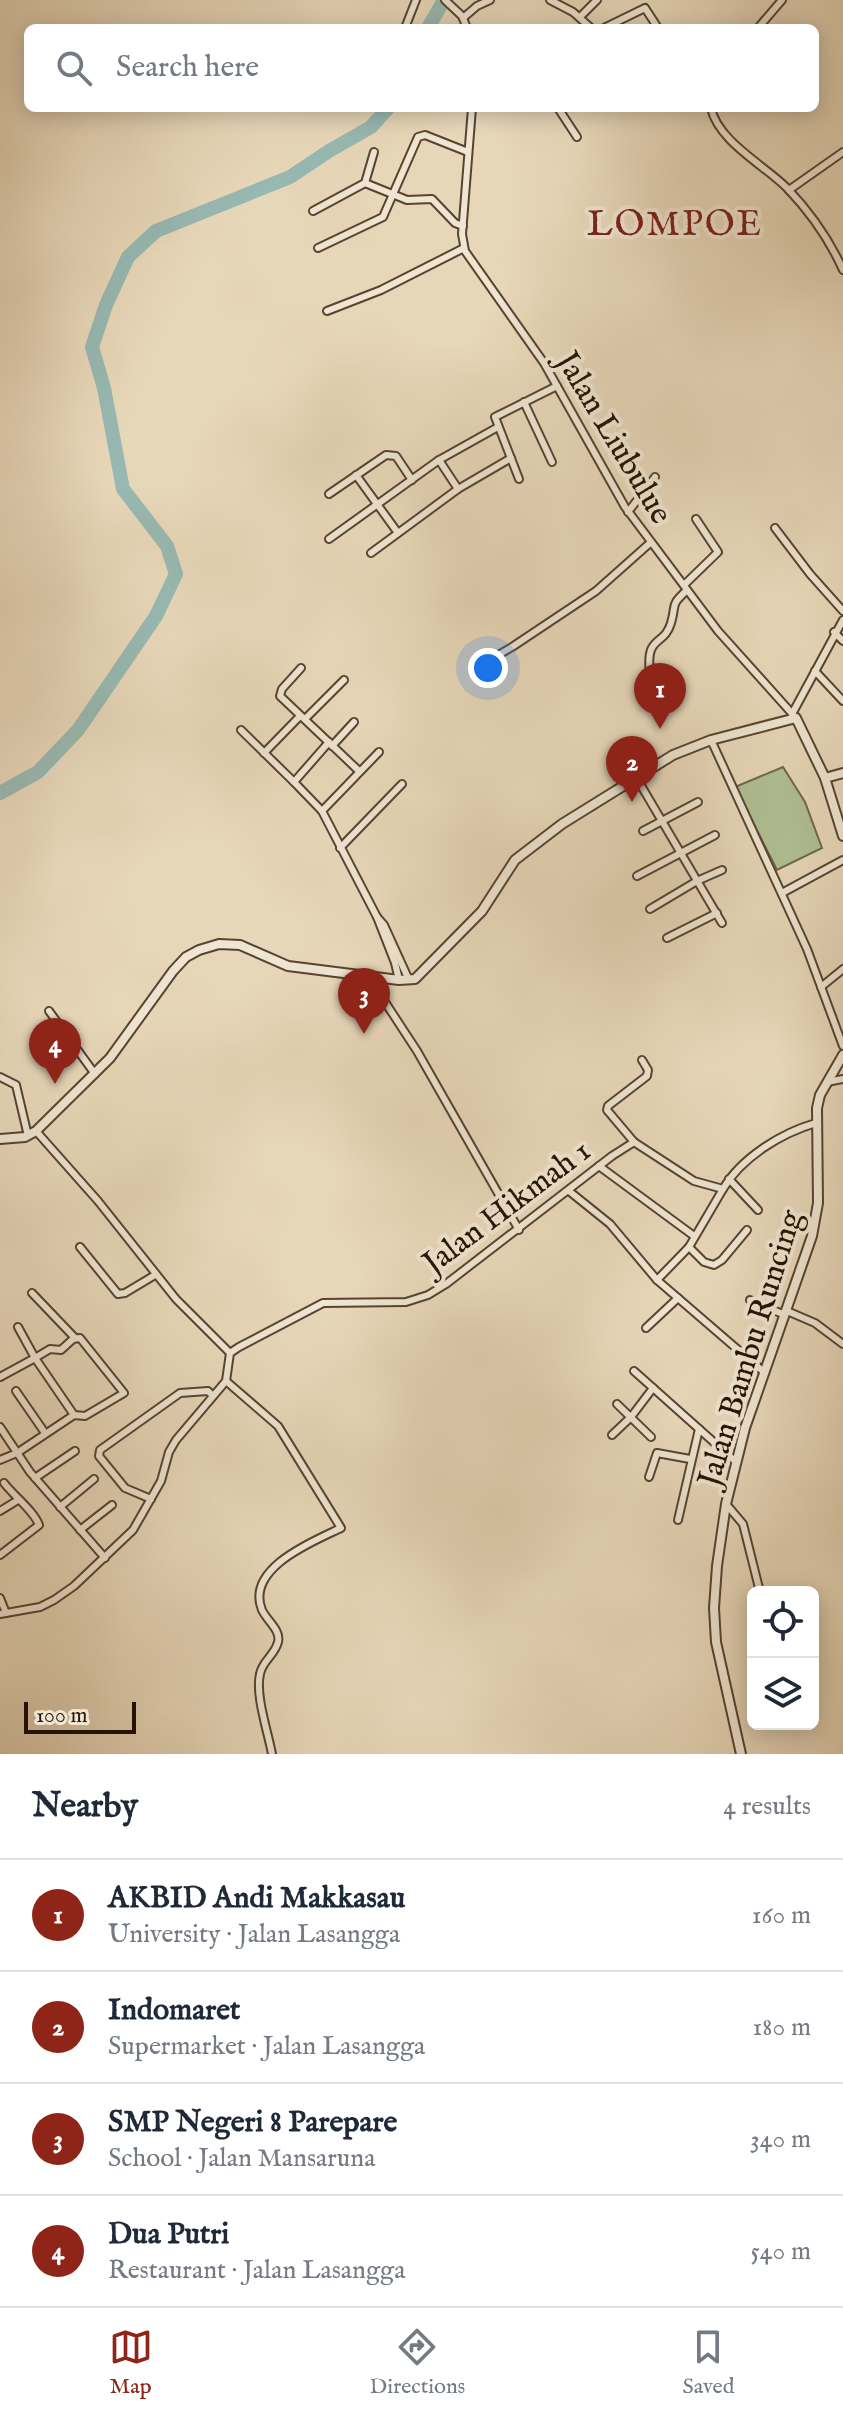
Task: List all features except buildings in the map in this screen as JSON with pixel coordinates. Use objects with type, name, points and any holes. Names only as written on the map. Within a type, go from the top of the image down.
[{"type":"street","points":[[407,24],[416,0]]},
{"type":"street","points":[[445,0],[465,24]]},
{"type":"street","points":[[463,18],[490,0]]},
{"type":"street","points":[[550,0],[587,24]]},
{"type":"street","points":[[580,17],[597,0]]},
{"type":"street","points":[[761,24],[782,0]]},
{"type":"street","points":[[618,24],[644,4],[656,24]]},
{"type":"street","points":[[327,311],[381,290],[464,248],[472,112]]},
{"type":"street","points":[[561,112],[577,137]]},
{"type":"street","points":[[713,112],[733,142],[789,190],[830,246],[843,270]]},
{"type":"street","points":[[318,248],[383,217],[418,137],[425,135],[468,152]]},
{"type":"street","points":[[313,211],[365,183],[374,152]]},
{"type":"street","points":[[789,190],[843,152]]},
{"type":"street","points":[[365,183],[407,200],[432,199],[455,223],[463,226]]},
{"type":"street","name":"Jalan Liubulue","points":[[464,248],[557,386],[628,512],[718,631],[794,716]]},
{"type":"street","points":[[519,479],[496,415],[557,386]]},
{"type":"street","points":[[524,402],[552,462]]},
{"type":"street","points":[[329,539],[439,460],[498,427]]},
{"type":"street","points":[[329,494],[387,455],[396,456],[412,480]]},
{"type":"street","points":[[371,553],[458,489],[511,458]]},
{"type":"street","points":[[439,460],[458,489]]},
{"type":"street","points":[[356,475],[398,533]]},
{"type":"street","points":[[628,512],[655,477]]},
{"type":"street","points":[[650,674],[648,656],[669,628],[673,604],[718,552],[696,519]]},
{"type":"street","points":[[775,528],[843,611]]},
{"type":"street","points":[[474,669],[596,591],[650,543]]},
{"type":"street","points":[[0,1139],[32,1133],[95,1074],[120,1046],[182,961],[199,950],[219,944],[240,945],[288,966],[399,980],[419,976],[478,916],[510,865],[574,817],[673,755],[711,740],[794,716],[834,632],[843,620]]},
{"type":"street","points":[[834,632],[843,641]]},
{"type":"street","points":[[301,668],[280,692],[282,699],[359,771]]},
{"type":"street","points":[[815,671],[842,696]]},
{"type":"street","points":[[264,753],[344,680]]},
{"type":"street","points":[[794,716],[825,778],[843,836]]},
{"type":"street","points":[[294,782],[354,722]]},
{"type":"street","points":[[241,730],[322,811],[377,917],[399,980]]},
{"type":"street","points":[[711,740],[782,893],[843,1046]]},
{"type":"street","points":[[322,811],[379,752]]},
{"type":"street","points":[[825,778],[843,773]]},
{"type":"street","points":[[636,777],[722,923]]},
{"type":"street","points":[[340,848],[402,784]]},
{"type":"street","points":[[643,831],[698,802]]},
{"type":"street","points":[[637,876],[715,835]]},
{"type":"street","points":[[782,893],[843,860]]},
{"type":"street","points":[[650,909],[722,870]]},
{"type":"street","points":[[667,938],[717,913]]},
{"type":"street","points":[[377,917],[384,925],[409,980]]},
{"type":"street","points":[[821,987],[843,969]]},
{"type":"street","points":[[368,976],[422,1059],[519,1230]]},
{"type":"street","points":[[49,1011],[95,1074]]},
{"type":"street","name":"Jalan Bambu Runcing","points":[[741,1754],[714,1623],[714,1595],[726,1504],[735,1461],[816,1218],[816,1123],[820,1095],[843,1055]]},
{"type":"street","points":[[634,1142],[607,1110],[648,1074],[642,1060]]},
{"type":"street","points":[[0,1077],[16,1085],[32,1133],[98,1201],[176,1299],[230,1353],[226,1381],[176,1440],[151,1499],[133,1530],[54,1600],[40,1607],[3,1613],[0,1598]]},
{"type":"street","points":[[827,1082],[843,1079]]},
{"type":"street","points":[[657,1280],[689,1247],[729,1179],[747,1161],[789,1133],[816,1123]]},
{"type":"street","name":"Jalan Hikmah 1","points":[[230,1353],[323,1303],[398,1303],[428,1295],[634,1142],[694,1181],[723,1189]]},
{"type":"street","points":[[599,1166],[694,1236]]},
{"type":"street","points":[[729,1179],[758,1210]]},
{"type":"street","points":[[569,1191],[610,1224],[657,1280],[765,1373]]},
{"type":"street","points":[[689,1247],[704,1262],[714,1265],[747,1230]]},
{"type":"street","points":[[80,1247],[118,1294],[155,1275]]},
{"type":"street","points":[[0,1460],[17,1453],[74,1415],[85,1416],[124,1393],[80,1338],[75,1338],[32,1293]]},
{"type":"street","points":[[646,1328],[678,1298]]},
{"type":"street","points":[[750,1300],[815,1323],[843,1344]]},
{"type":"street","points":[[18,1327],[74,1415]]},
{"type":"street","points":[[0,1377],[50,1349],[61,1350],[75,1338]]},
{"type":"street","points":[[634,1371],[735,1461]]},
{"type":"street","points":[[226,1381],[278,1426],[341,1528],[287,1555],[268,1575],[263,1588],[261,1607],[279,1635],[275,1649],[265,1661],[260,1674],[259,1688],[272,1754]]},
{"type":"street","points":[[612,1435],[631,1417],[653,1388]]},
{"type":"street","points":[[16,1391],[45,1433]]},
{"type":"street","points":[[151,1499],[122,1485],[99,1456],[100,1450],[180,1393],[208,1391],[213,1396]]},
{"type":"street","points":[[617,1404],[651,1437]]},
{"type":"street","points":[[0,1427],[35,1478],[105,1558]]},
{"type":"street","points":[[678,1520],[699,1429]]},
{"type":"street","points":[[35,1478],[75,1451]]},
{"type":"street","points":[[649,1477],[657,1453],[690,1459]]},
{"type":"street","points":[[60,1507],[94,1479]]},
{"type":"street","points":[[0,1555],[39,1525],[36,1517],[4,1483]]},
{"type":"street","points":[[0,1511],[18,1500]]},
{"type":"street","points":[[726,1504],[743,1524],[758,1586]]},
{"type":"street","points":[[80,1530],[112,1505]]},
{"type":"green space","points":[[783,767],[805,802],[822,848],[777,870],[735,787]]},
{"type":"waterway","points":[[430,24],[444,0]]},
{"type":"waterway","points":[[0,793],[38,772],[78,730],[156,616],[176,574],[167,546],[123,489],[104,388],[92,347],[106,305],[128,257],[156,231],[290,177],[371,127],[384,112]]},
{"type":"place","name":"AKBID Andi Makkasau","points":[[660,729]]},
{"type":"place","name":"Indomaret","points":[[632,802]]},
{"type":"place","name":"SMP Negeri 8 Parepare","points":[[364,1034]]},
{"type":"place","name":"Dua Putri","points":[[55,1084]]},
{"type":"district","name":"LOMPOE","points":[[675,222]]}]
